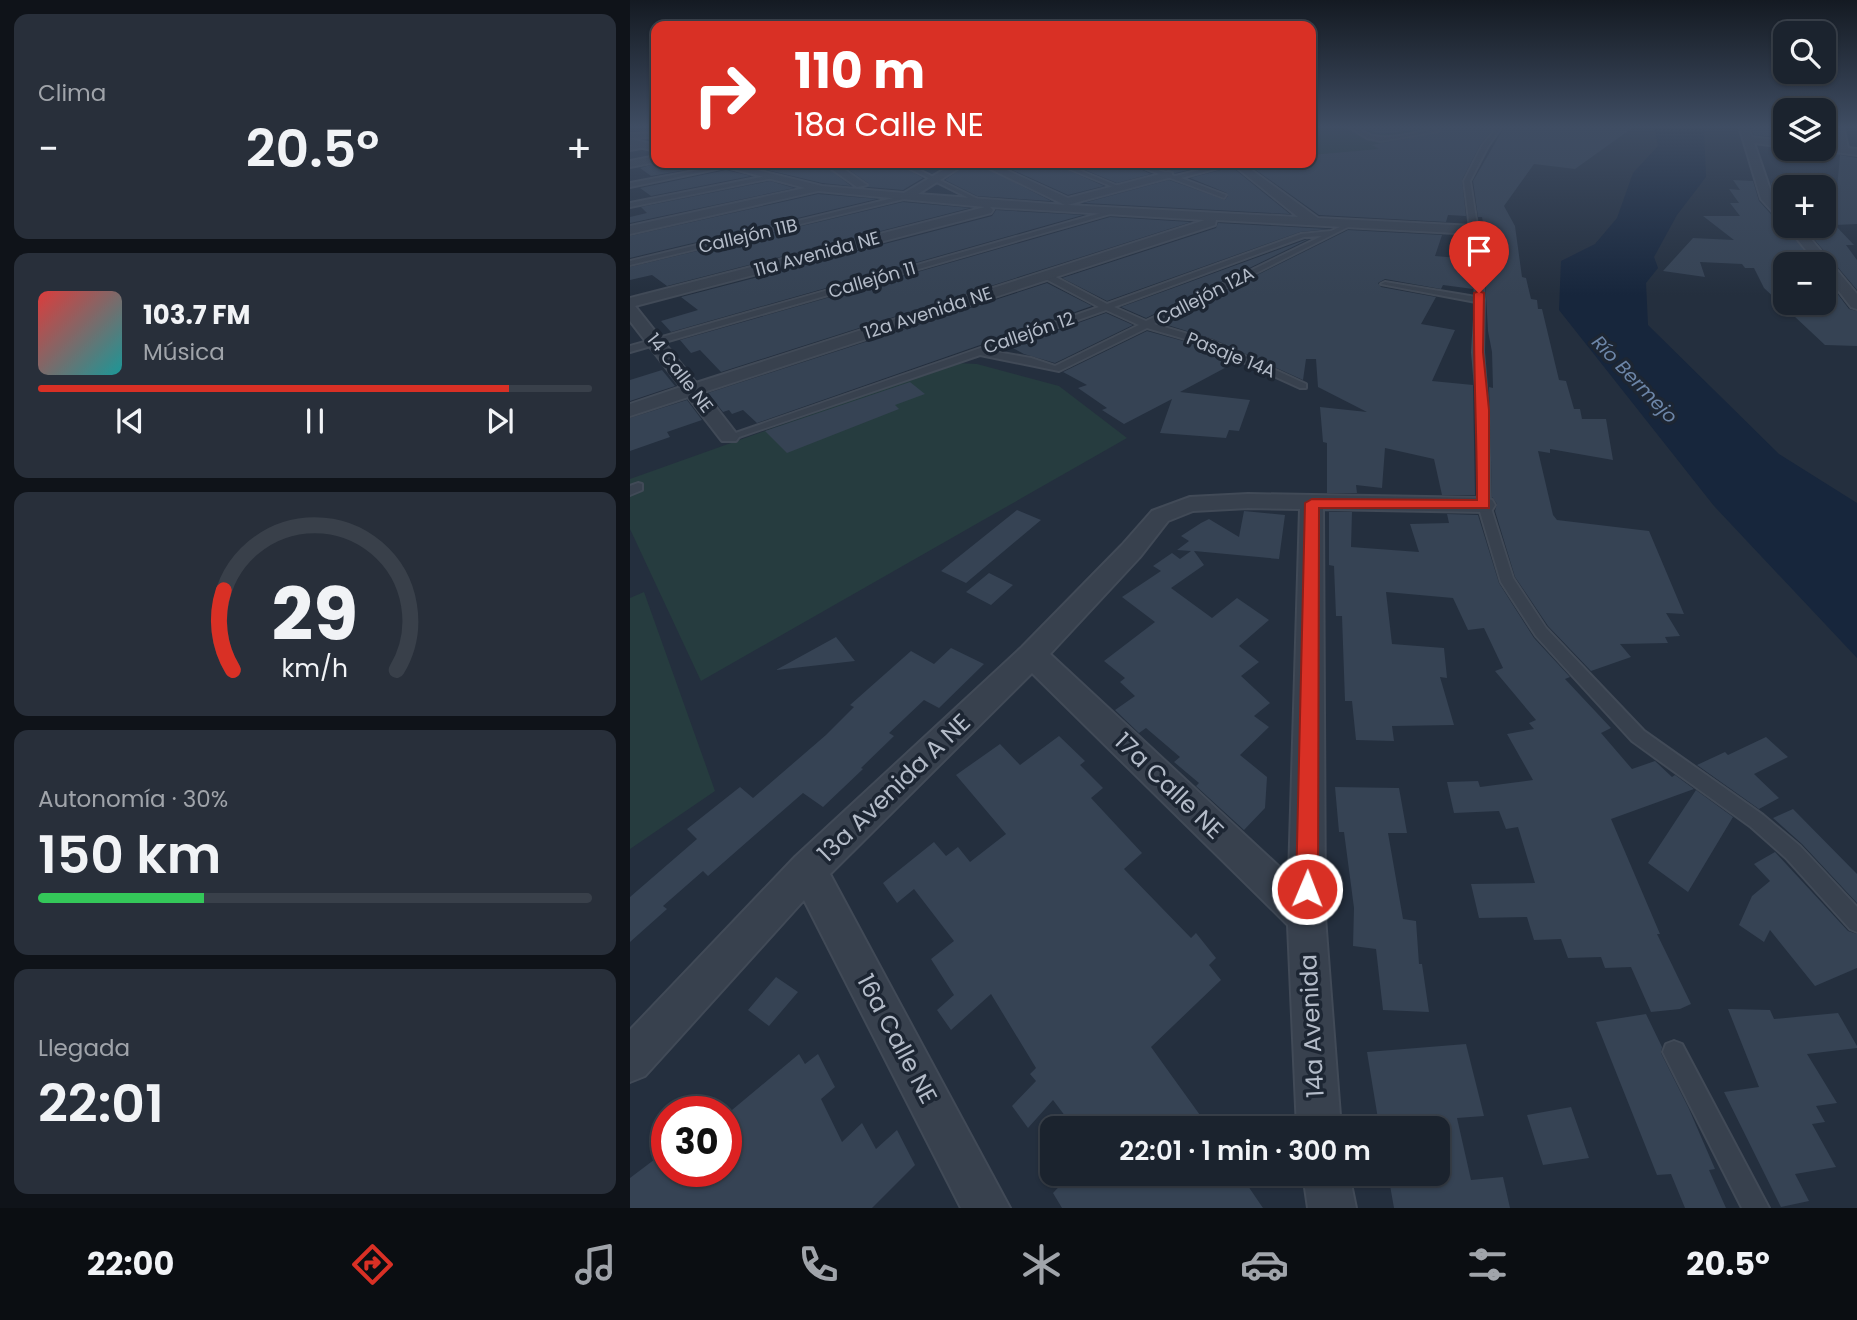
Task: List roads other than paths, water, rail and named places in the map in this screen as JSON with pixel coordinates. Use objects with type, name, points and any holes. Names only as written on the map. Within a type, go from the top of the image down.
[{"type":"street","points":[[796,182],[822,188],[906,197],[1047,208],[1474,230]]},
{"type":"street","points":[[855,182],[860,186]]},
{"type":"street","points":[[906,197],[929,182]]},
{"type":"street","points":[[1024,182],[1066,202]]},
{"type":"street","points":[[1047,208],[1146,182]]},
{"type":"street","points":[[1257,182],[1314,220]]},
{"type":"street","points":[[1762,182],[1767,199],[1773,205]]},
{"type":"street","points":[[630,230],[822,188]]},
{"type":"street","name":"11a Avenida NE","points":[[630,303],[1005,205]]},
{"type":"street","name":"12a Avenida NE","points":[[630,410],[1227,217]]},
{"type":"street","points":[[1804,238],[1851,288],[1857,304]]},
{"type":"street","name":"14 Calle NE","points":[[630,310],[729,437]]},
{"type":"street","name":"13a Avenida A NE","points":[[630,1061],[808,870],[1032,655],[1131,551],[1160,516],[1191,504],[1248,501],[1312,503]]},
{"type":"street","points":[[1312,503],[1484,505]]},
{"type":"street","name":"14a Avenida","points":[[1312,503],[1306,917],[1318,1116]]},
{"type":"street","name":"17a Calle NE","points":[[1032,655],[1306,917]]},
{"type":"street","name":"16a Calle NE","points":[[808,870],[986,1208]]},
{"type":"street","points":[[1328,1186],[1332,1208]]},
{"type":"lane","points":[[630,205],[744,182]]},
{"type":"lane","points":[[941,182],[983,203]]},
{"type":"lane","points":[[1105,182],[1119,188]]},
{"type":"lane","points":[[1186,182],[1224,196]]},
{"type":"lane","points":[[1467,182],[1479,297],[1478,352],[1483,410],[1484,505],[1506,579],[1541,632],[1638,736],[1757,821],[1793,852],[1857,922]]},
{"type":"lane","name":"Callejón 11B","points":[[630,263],[906,197]]},
{"type":"lane","name":"Callejón 11","points":[[630,349],[1115,211]]},
{"type":"lane","name":"Callejón 12A","points":[[978,351],[1031,361],[1056,369],[1353,223]]},
{"type":"lane","name":"Callejón 12","points":[[729,437],[1106,307],[1303,235],[1330,233]]},
{"type":"lane","name":"Pasaje 14A","points":[[1045,275],[1147,325],[1209,343],[1303,386]]},
{"type":"lane","points":[[1412,282],[1479,297]]},
{"type":"lane","points":[[1385,284],[1479,297]]},
{"type":"lane","points":[[1674,1052],[1756,1208]]},
{"type":"water","name":"Río Bermejo","points":[[1630,182],[1702,182],[1677,215],[1654,257],[1658,268],[1646,283],[1648,325],[1779,454],[1857,503],[1857,658],[1714,506],[1559,310],[1561,261],[1595,244],[1617,218]]}]
